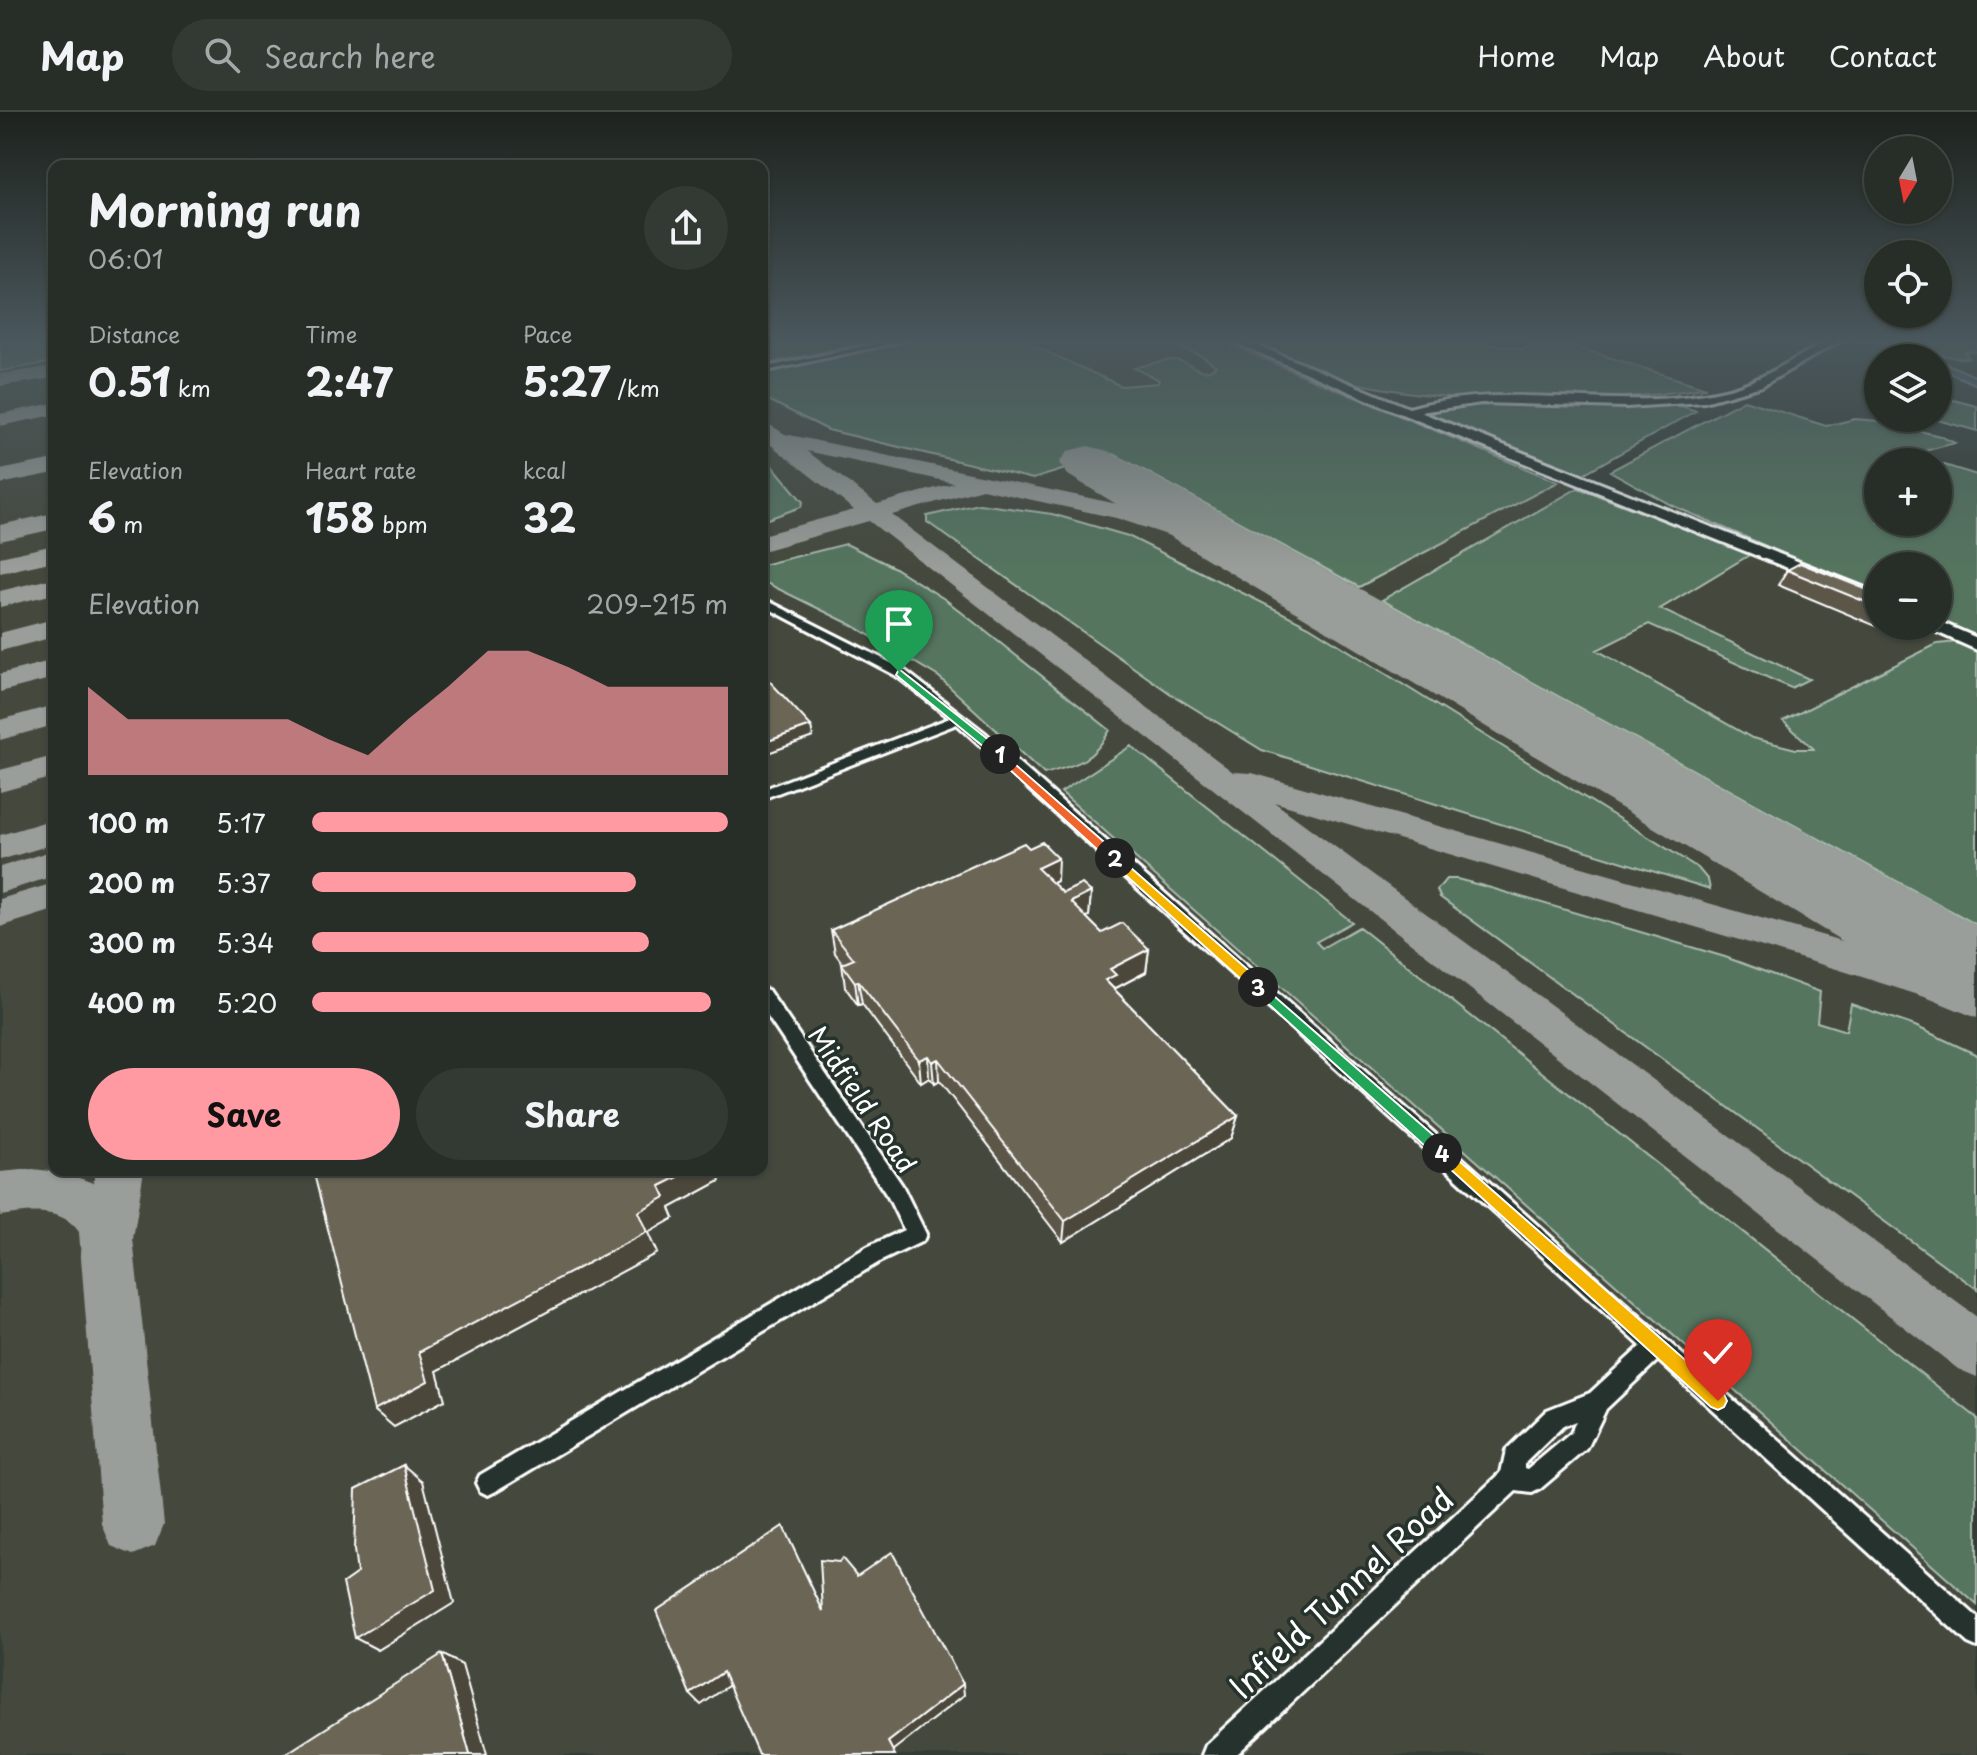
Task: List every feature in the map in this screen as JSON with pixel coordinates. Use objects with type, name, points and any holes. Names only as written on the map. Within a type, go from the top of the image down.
[{"type":"street","points":[[1417,416],[1864,593]]},
{"type":"street","points":[[768,602],[899,672],[959,719],[1977,1634]]},
{"type":"street","points":[[1952,633],[1977,645]]},
{"type":"street","points":[[768,793],[959,719]]},
{"type":"street","name":"Midfield Road","points":[[488,1483],[874,1254],[916,1234],[895,1191],[768,1004]]},
{"type":"street","name":"Infield Tunnel Road","points":[[1216,1755],[1512,1479],[1514,1458],[1555,1418],[1598,1401],[1657,1346]]},
{"type":"street","name":"Infield Tunnel Road","points":[[1512,1479],[1532,1481],[1579,1441],[1598,1401]]},
{"type":"shaded area","points":[[0,416],[48,416],[48,1176],[768,1176],[768,416],[1396,416],[1544,477],[1637,506],[1864,599],[1864,640],[1951,640],[1977,653],[1977,1755],[0,1755]]},
{"type":"green space","points":[[799,416],[1399,416],[1558,482],[1359,587],[1114,454],[1033,479],[828,430]]},
{"type":"green space","points":[[1434,416],[1688,416],[1583,474]]},
{"type":"green space","points":[[1714,416],[1793,416],[1826,426],[1864,420],[1864,432],[1924,432],[1940,436],[1955,443],[1936,448],[1864,448],[1864,536],[1952,536],[1952,467],[1977,475],[1977,636],[1952,625],[1952,552],[1864,552],[1864,588],[1671,505],[1610,471]]},
{"type":"green space","points":[[1952,416],[1977,416],[1977,431],[1952,424]]},
{"type":"green space","points":[[768,460],[803,502],[801,507],[768,519]]},
{"type":"green space","points":[[1578,488],[1751,554],[1660,609],[1809,679],[1791,688],[1649,624],[1597,650],[1752,738],[1796,749],[1814,749],[1783,721],[1937,644],[1957,642],[1977,651],[1977,925],[1382,600]]},
{"type":"green space","points":[[979,504],[1052,514],[1128,536],[1309,626],[1698,868],[1708,880],[1710,889],[1262,750],[1171,694],[927,522],[927,516]]},
{"type":"green space","points":[[846,544],[893,567],[946,600],[1110,730],[1097,749],[1083,760],[1044,774],[939,677],[852,625],[768,584],[768,564]]},
{"type":"green space","points":[[1131,746],[1352,922],[1316,942],[1322,948],[1359,927],[1977,1418],[1977,1605],[1061,792]]},
{"type":"green space","points":[[1446,879],[1491,888],[1725,957],[1820,992],[1817,1022],[1846,1031],[1851,1004],[1915,1026],[1977,1055],[1977,1289],[1440,897],[1437,890]]},
{"type":"building","points":[[1800,563],[1864,588],[1864,601],[1787,570]]},
{"type":"building","points":[[768,679],[811,726],[768,741]]},
{"type":"building","points":[[1042,842],[1058,858],[1037,868],[1063,893],[1082,884],[1091,892],[1071,902],[1102,933],[1122,923],[1149,949],[1110,969],[1116,975],[1105,980],[1238,1116],[1065,1221],[938,1059],[932,1062],[928,1056],[919,1060],[858,981],[855,982],[842,964],[854,959],[831,930],[1024,843],[1029,848]]},
{"type":"building","points":[[315,1176],[680,1176],[660,1186],[665,1197],[638,1212],[647,1232],[419,1352],[428,1381],[374,1410]]},
{"type":"building","points":[[404,1465],[435,1590],[355,1638],[343,1583],[357,1573],[354,1550],[356,1489]]},
{"type":"building","points":[[783,1526],[823,1611],[820,1560],[839,1562],[842,1558],[857,1576],[892,1552],[963,1684],[888,1742],[895,1755],[759,1755],[723,1672],[690,1694],[656,1611]]},
{"type":"building","points":[[442,1654],[470,1755],[284,1755]]},
{"type":"taxiway","points":[[0,420],[21,416]]},
{"type":"taxiway","points":[[768,432],[873,512]]},
{"type":"taxiway","points":[[788,440],[1123,512],[1203,539],[1269,568]]},
{"type":"taxiway","points":[[0,477],[48,467]]},
{"type":"taxiway","points":[[873,512],[973,485]]},
{"type":"taxiway","points":[[768,541],[873,512]]},
{"type":"taxiway","points":[[873,512],[1245,798],[1977,1350]]},
{"type":"taxiway","points":[[0,533],[48,522]]},
{"type":"taxiway","points":[[0,565],[48,554]]},
{"type":"taxiway","points":[[0,599],[48,587]]},
{"type":"taxiway","points":[[0,642],[48,630]]},
{"type":"taxiway","points":[[0,683],[48,671]]},
{"type":"taxiway","points":[[0,730],[48,717]]},
{"type":"taxiway","points":[[0,781],[48,768]]},
{"type":"taxiway","points":[[1240,781],[1849,958],[1943,987],[1977,1002]]},
{"type":"taxiway","points":[[0,848],[48,833]]},
{"type":"taxiway","points":[[0,880],[48,865]]},
{"type":"taxiway","points":[[0,913],[48,898]]},
{"type":"taxiway","points":[[107,1239],[119,1176]]},
{"type":"taxiway","points":[[0,1194],[33,1191],[66,1195],[93,1209],[102,1222],[107,1239]]},
{"type":"taxiway","points":[[107,1239],[133,1524]]},
{"type":"runway","points":[[1088,463],[1977,973]]},
{"type":"route","points":[[899,672],[979,735],[1718,1401]]}]
